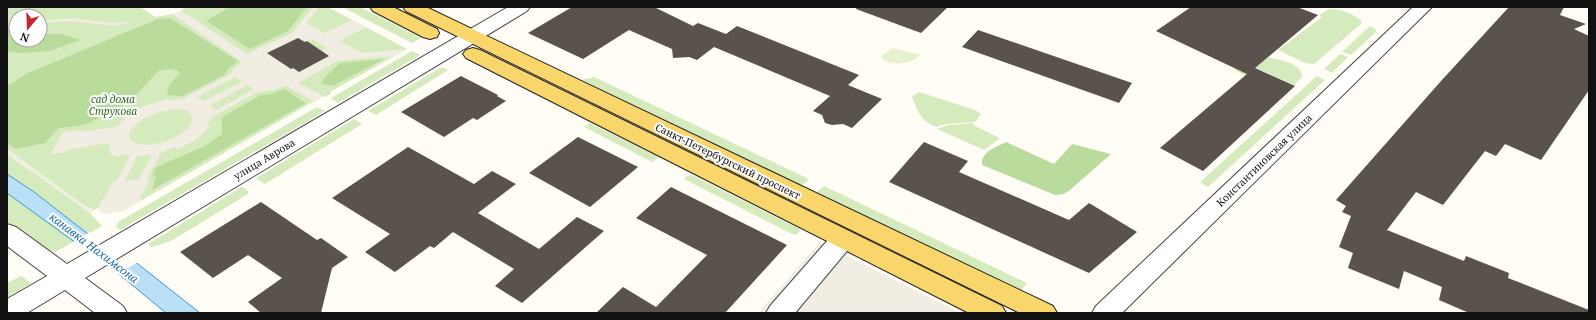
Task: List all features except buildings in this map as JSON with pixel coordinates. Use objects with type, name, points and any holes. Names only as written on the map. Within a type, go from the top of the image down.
[{"type":"main road","name":"Санкт-Петербургский проспект","points":[[379,7],[464,41],[1044,313]]},
{"type":"main road","name":"Санкт-Петербургский проспект","points":[[412,7],[464,41],[843,239],[993,313]]},
{"type":"street","name":"улица Аврова","points":[[7,312],[521,7]]},
{"type":"street","name":"Константиновская улица","points":[[1105,313],[1423,7]]},
{"type":"street","points":[[7,233],[74,272],[114,313]]},
{"type":"street","points":[[779,313],[843,239]]},
{"type":"green space","name":"сад дома Струкова","points":[[7,7],[140,7],[155,17],[179,12],[185,7],[328,7],[407,49],[330,92],[331,94],[325,97],[323,96],[123,211],[104,214],[98,208],[94,210],[85,206],[7,149]]},
{"type":"green space","points":[[230,7],[307,7],[288,31],[250,49],[206,21]]},
{"type":"green space","points":[[342,7],[360,7],[421,38],[412,43]]},
{"type":"green space","points":[[1329,9],[1351,14],[1362,21],[1361,24],[1314,64],[1305,63],[1278,50],[1322,17],[1319,15]]},
{"type":"green space","points":[[170,18],[238,61],[227,70],[225,75],[183,96],[167,95],[169,85],[180,73],[177,70],[168,69],[158,71],[130,102],[85,125],[59,128],[45,143],[16,149],[7,143],[7,86],[28,73],[158,19]]},
{"type":"green space","points":[[1370,26],[1377,31],[1351,55],[1342,52]]},
{"type":"green space","points":[[7,28],[8,48],[48,48],[48,34],[63,34],[80,40],[50,51],[21,53],[7,52]]},
{"type":"green space","points":[[893,48],[920,55],[913,61],[890,63],[882,58],[882,55]]},
{"type":"green space","points":[[412,51],[420,55],[338,103],[331,98]]},
{"type":"green space","points":[[1340,54],[1348,57],[1332,73],[1324,69]]},
{"type":"green space","points":[[1266,57],[1288,62],[1294,65],[1301,72],[1302,77],[1294,85],[1254,67],[1245,76],[1235,70],[1235,68]]},
{"type":"green space","points":[[384,59],[333,86],[322,84],[324,78],[340,63]]},
{"type":"green space","points":[[440,68],[448,70],[376,115],[368,111]]},
{"type":"green space","points":[[1317,76],[1325,80],[1208,187],[1200,182]]},
{"type":"green space","points":[[594,77],[809,179],[801,185],[582,80]]},
{"type":"green space","points":[[284,89],[306,103],[152,190],[156,176],[152,175],[156,167],[205,146],[222,134],[222,117],[261,95],[271,94]]},
{"type":"green space","points":[[919,92],[975,110],[981,114],[975,122],[947,124],[936,127],[926,122],[918,111],[912,97]]},
{"type":"green space","points":[[317,107],[325,111],[120,230],[116,227],[118,222]]},
{"type":"green space","points":[[354,119],[362,124],[265,184],[256,178]]},
{"type":"green space","points":[[590,123],[659,157],[652,162],[584,127]]},
{"type":"green space","points":[[974,123],[973,125],[1000,138],[984,150],[937,129],[949,125]]},
{"type":"green space","points":[[1006,142],[1054,164],[1072,144],[1111,154],[1070,190],[1064,194],[1055,195],[982,165],[982,160],[986,153]]},
{"type":"green space","points":[[7,154],[90,213],[102,226],[88,234],[34,192],[7,174]]},
{"type":"green space","points":[[692,175],[801,230],[796,235],[788,232],[684,179],[687,176]]},
{"type":"green space","points":[[824,186],[1027,283],[1021,291],[817,192]]},
{"type":"green space","points":[[242,187],[248,191],[248,194],[171,241],[152,247],[148,244]]},
{"type":"green space","points":[[7,193],[75,241],[55,252],[41,248],[7,222]]},
{"type":"green space","points":[[21,276],[31,283],[7,297],[7,283]]},
{"type":"shaded area","points":[[313,7],[319,7],[306,23],[325,33],[352,20],[366,27],[340,41],[362,53],[407,49],[394,56],[337,61],[298,83],[324,96],[314,102],[285,85],[275,90],[258,92],[212,117],[207,126],[210,127],[194,141],[177,149],[176,147],[161,153],[147,178],[150,178],[140,198],[142,200],[123,211],[104,214],[98,208],[113,182],[117,181],[130,156],[121,154],[118,157],[111,154],[108,150],[111,148],[109,143],[51,154],[63,132],[77,130],[77,132],[116,127],[125,119],[123,118],[144,106],[169,98],[169,100],[182,99],[231,74],[234,68],[242,62],[172,14],[183,10],[183,12],[247,54],[292,33]],"holes":[[[298,38],[305,42],[312,39],[327,48],[321,51],[329,56],[299,72],[293,68],[291,69],[268,54]],[[235,77],[242,82],[204,101],[197,97]],[[247,85],[254,89],[216,110],[209,106]],[[178,109],[187,110],[193,118],[189,128],[179,135],[167,141],[148,145],[137,144],[130,140],[129,137],[130,131],[141,120],[159,112]],[[152,155],[139,179],[125,181],[137,156]]]},
{"type":"shaded area","points":[[71,18],[113,23],[128,22],[119,26],[69,21],[48,22],[48,20]]},
{"type":"shaded area","points":[[7,149],[94,211],[90,213],[7,154]]},
{"type":"shaded area","points":[[820,242],[960,313],[758,313]]},
{"type":"water","name":"канавка Нахимсона","points":[[7,174],[34,192],[88,234],[138,264],[200,313],[166,313],[120,275],[7,193]]},
{"type":"pier","points":[[90,232],[138,262],[117,275],[73,242]]}]
